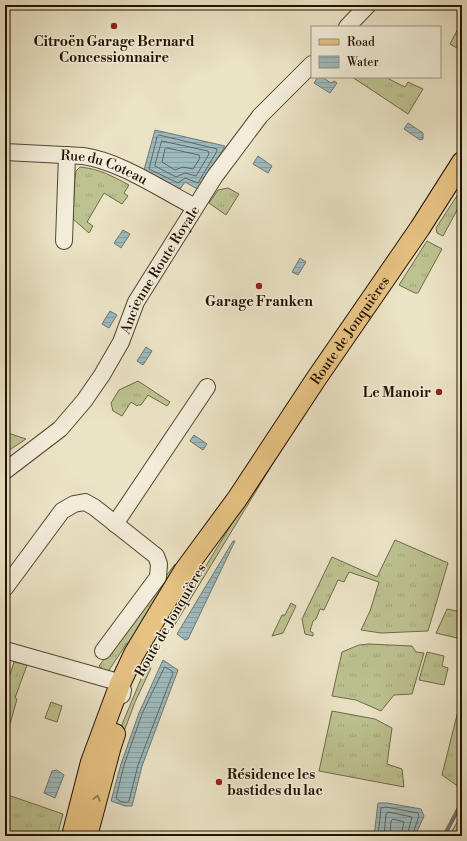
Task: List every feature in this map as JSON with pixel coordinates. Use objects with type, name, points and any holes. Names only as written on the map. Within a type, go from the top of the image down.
[{"type":"main road","name":"Route de Jonquières","points":[[72,836],[91,762],[120,684],[142,640],[184,571],[237,498],[316,379],[411,241],[462,162]]},
{"type":"main road","name":"Route de Jonquières","points":[[87,836],[111,746],[132,688],[162,632],[190,588],[237,498]]},
{"type":"main road","points":[[142,640],[151,636],[155,631],[162,632]]},
{"type":"main road","points":[[120,684],[127,682],[130,676],[135,672],[141,671]]},
{"type":"street","points":[[348,26],[368,5]]},
{"type":"street","name":"Ancienne Route Royale","points":[[5,471],[60,429],[84,401],[102,375],[121,342],[136,302],[215,176],[260,116],[311,65]]},
{"type":"street","name":"Rue du Coteau","points":[[5,152],[95,157],[131,173],[195,208]]},
{"type":"street","points":[[64,241],[67,155]]},
{"type":"street","points":[[115,524],[207,387]]},
{"type":"street","points":[[5,588],[62,511],[74,504],[85,502],[94,507],[156,556],[160,564],[158,577],[103,651]]},
{"type":"street","points":[[5,650],[111,680],[120,684]]},
{"type":"street","name":"Route de Jonquières","points":[[111,746],[110,728],[123,690],[120,684]]},
{"type":"green space","points":[[462,21],[462,51],[450,44]]},
{"type":"green space","points":[[354,78],[390,78],[405,87],[408,82],[423,89],[408,114]]},
{"type":"green space","points":[[80,167],[100,171],[129,185],[124,193],[128,196],[122,204],[104,193],[87,222],[93,226],[89,233],[73,219],[75,178],[76,171]]},
{"type":"green space","points":[[228,188],[239,194],[226,215],[209,203],[218,190]]},
{"type":"green space","points":[[462,188],[462,201],[443,236],[437,233],[436,228]]},
{"type":"green space","points":[[427,241],[442,249],[418,293],[415,293],[399,285]]},
{"type":"green space","points":[[138,381],[170,402],[167,406],[148,395],[141,405],[137,406],[131,402],[122,416],[113,411],[111,403],[119,390]]},
{"type":"green space","points":[[5,432],[26,439],[5,453]]},
{"type":"green space","points":[[276,452],[278,455],[174,626],[170,624],[175,616]]},
{"type":"green space","points":[[395,540],[448,563],[428,631],[381,633],[361,630],[370,611],[379,582],[349,572],[344,582],[338,580],[324,610],[320,609],[316,619],[313,621],[310,631],[313,633],[313,636],[305,634],[302,619],[332,557],[377,577]]},
{"type":"green space","points":[[175,564],[178,568],[129,644],[127,643],[107,673],[99,666]]},
{"type":"green space","points":[[291,603],[296,606],[283,633],[272,636],[282,615],[285,615]]},
{"type":"green space","points":[[447,609],[462,612],[461,639],[436,633]]},
{"type":"green space","points":[[359,645],[412,646],[416,652],[424,653],[412,694],[394,695],[381,711],[356,700],[332,696],[342,652]]},
{"type":"green space","points":[[427,652],[444,656],[442,666],[448,668],[444,685],[419,680]]},
{"type":"green space","points":[[14,662],[27,665],[15,698],[17,699],[10,724],[5,722],[5,690]]},
{"type":"green space","points":[[146,667],[151,668],[135,702],[119,745],[118,734]]},
{"type":"green space","points":[[462,695],[462,785],[459,787],[442,775]]},
{"type":"green space","points":[[51,702],[62,706],[57,722],[45,718]]},
{"type":"green space","points":[[332,711],[375,719],[392,728],[387,764],[402,769],[404,787],[319,771]]},
{"type":"green space","points":[[5,794],[63,814],[57,836],[5,836]]},
{"type":"green space","points":[[462,814],[462,836],[449,836],[461,816]]},
{"type":"water","points":[[317,78],[324,78],[331,83],[334,81],[337,83],[330,93],[314,83]]},
{"type":"water","points":[[408,123],[423,133],[423,139],[420,140],[404,129]]},
{"type":"water","points":[[155,130],[225,146],[199,190],[185,182],[180,189],[144,170]]},
{"type":"water","points":[[258,156],[272,166],[268,173],[253,164]]},
{"type":"water","points":[[123,230],[130,234],[121,248],[114,243]]},
{"type":"water","points":[[300,258],[306,262],[298,275],[292,272]]},
{"type":"water","points":[[110,311],[117,315],[109,328],[102,324]]},
{"type":"water","points":[[146,347],[152,351],[143,365],[137,361]]},
{"type":"water","points":[[194,435],[207,444],[203,450],[190,441]]},
{"type":"water","points":[[233,541],[235,541],[188,639],[185,640],[177,634]]},
{"type":"water","points":[[163,660],[178,670],[142,766],[132,806],[125,806],[111,801],[121,764],[139,713]]},
{"type":"water","points":[[57,770],[64,775],[55,798],[44,793],[52,771]]},
{"type":"water","points":[[378,803],[387,803],[421,809],[424,816],[415,836],[374,836]]},
{"type":"waterway","points":[[444,836],[462,802]]},
{"type":"place","name":"Citroën Garage Bernard Concessionnaire","points":[[114,26]]},
{"type":"place","name":"Garage Franken","points":[[259,286]]},
{"type":"place","name":"Le Manoir","points":[[439,392]]},
{"type":"place","name":"Résidence les bastides du lac","points":[[219,782]]}]
